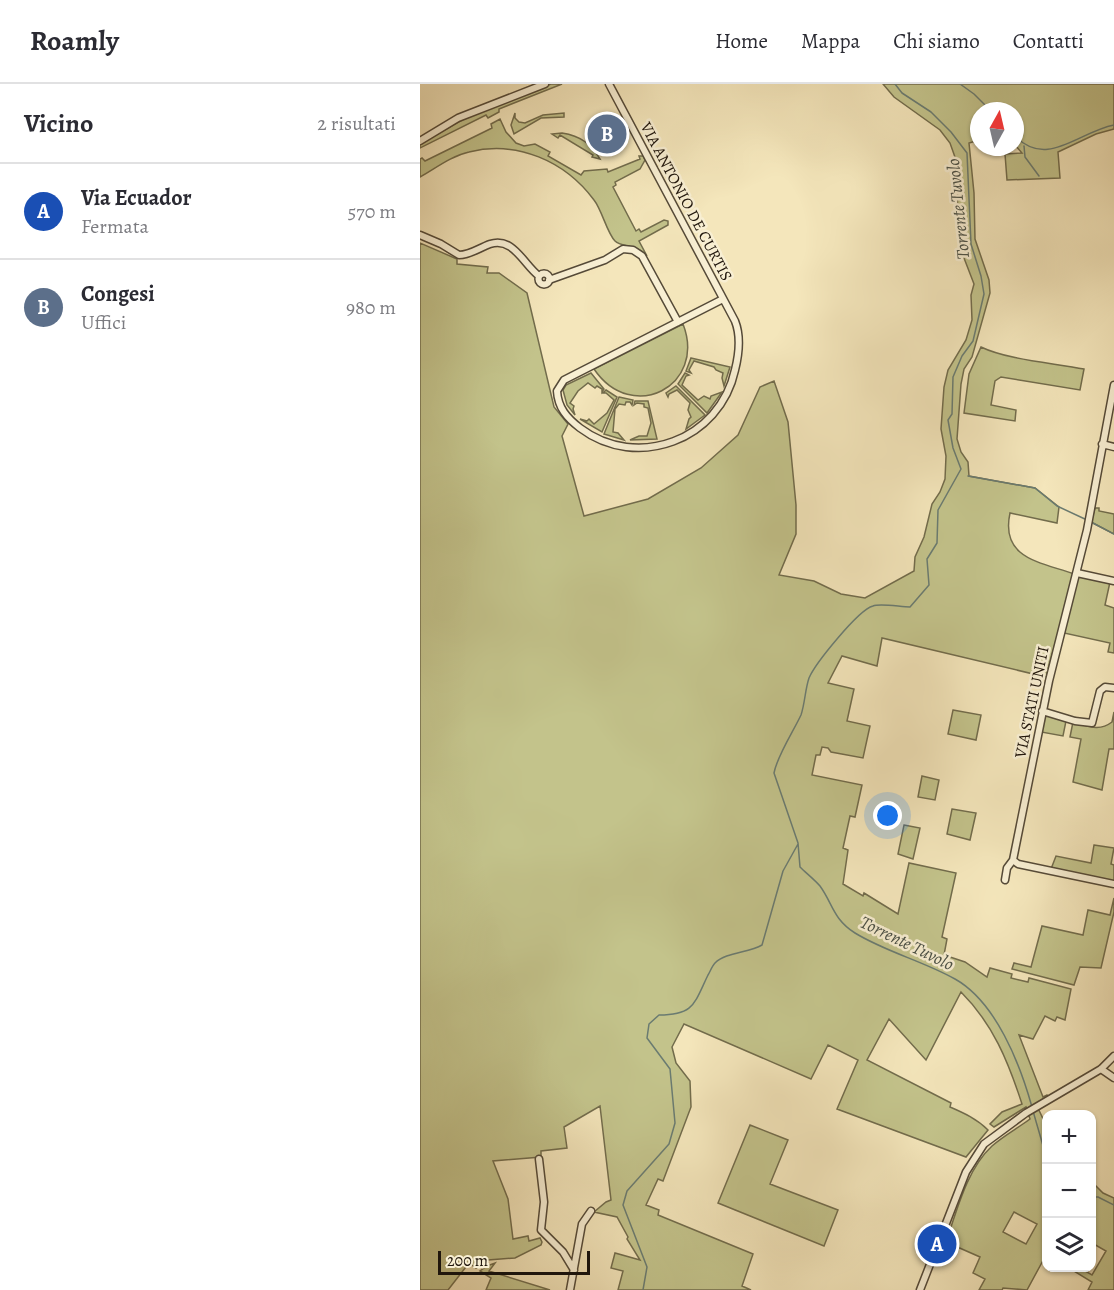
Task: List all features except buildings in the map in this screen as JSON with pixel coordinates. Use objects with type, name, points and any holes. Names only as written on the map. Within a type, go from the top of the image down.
[{"type":"street","points":[[420,141],[458,118],[545,84]]},
{"type":"street","name":"VIA ANTONIO DE CURTIS","points":[[609,84],[723,299],[737,328],[736,366],[724,401],[710,419],[693,432],[659,446],[626,447],[593,437],[562,412],[557,391],[564,380],[723,299]]},
{"type":"street","points":[[420,234],[459,255],[470,254],[491,243],[504,243],[515,250],[539,276],[545,273],[549,276],[549,280],[605,260],[623,249],[633,250],[642,256],[678,322]]},
{"type":"street","points":[[1114,385],[1102,444],[1114,447]]},
{"type":"street","name":"VIA STATI UNITI","points":[[1005,880],[1007,868],[1015,862],[1042,711],[1087,530],[1102,444]]},
{"type":"street","points":[[1077,573],[1114,581]]},
{"type":"street","points":[[1042,711],[1070,720],[1092,723],[1100,691],[1105,687],[1114,688]]},
{"type":"street","points":[[1015,862],[1114,884]]},
{"type":"street","points":[[920,1290],[971,1162],[990,1139],[1026,1113],[1101,1069],[1114,1056]]},
{"type":"street","points":[[1101,1069],[1114,1078]]},
{"type":"street","points":[[539,1159],[544,1202],[541,1230],[563,1252],[574,1270]]},
{"type":"street","points":[[570,1290],[582,1224],[591,1211]]},
{"type":"green space","points":[[551,84],[562,84],[499,109],[499,112],[488,118],[486,115],[420,148],[420,144],[469,116]]},
{"type":"green space","points":[[883,84],[1114,84],[1114,129],[1096,134],[1058,152],[1060,178],[1007,180],[1005,156],[1024,156],[1024,102],[970,102],[969,143],[974,193],[975,239],[989,280],[990,293],[972,357],[964,369],[957,439],[961,452],[968,462],[969,476],[1035,488],[1059,507],[1057,523],[1010,513],[1011,540],[1017,549],[1037,562],[1074,574],[1046,677],[882,638],[877,666],[842,656],[828,683],[854,689],[847,721],[870,726],[863,758],[831,752],[828,748],[822,747],[820,755],[816,755],[812,775],[862,785],[855,817],[850,816],[843,848],[848,850],[843,884],[863,896],[864,893],[898,914],[909,863],[956,873],[942,937],[947,939],[944,955],[965,962],[987,977],[990,968],[1012,974],[1011,978],[1028,982],[1029,978],[1071,989],[1065,1020],[1057,1017],[1055,1021],[1045,1016],[1033,1039],[1019,1035],[1043,1097],[1047,1095],[1048,1097],[1036,1104],[1042,1117],[1042,1262],[1027,1290],[1003,1288],[1002,1290],[979,1290],[985,1279],[973,1273],[980,1257],[946,1242],[969,1178],[983,1155],[1030,1119],[1026,1107],[994,1127],[990,1124],[1002,1112],[1022,1104],[1011,1073],[991,1030],[961,992],[926,1060],[889,1019],[867,1060],[951,1103],[950,1107],[975,1119],[988,1130],[966,1157],[837,1109],[858,1060],[828,1045],[811,1079],[684,1024],[672,1047],[676,1063],[690,1081],[691,1107],[663,1181],[658,1179],[646,1205],[659,1210],[658,1215],[753,1254],[742,1286],[751,1290],[618,1290],[623,1271],[611,1268],[615,1253],[640,1260],[617,1217],[594,1212],[611,1200],[600,1106],[564,1127],[567,1148],[541,1151],[541,1157],[493,1161],[508,1199],[513,1239],[528,1236],[529,1241],[540,1238],[541,1245],[515,1258],[488,1260],[476,1268],[469,1263],[448,1290],[420,1290],[420,243],[457,259],[457,264],[488,267],[487,273],[499,273],[527,293],[554,407],[568,424],[562,436],[584,516],[648,499],[701,468],[738,435],[760,387],[774,381],[788,422],[796,505],[796,534],[779,575],[814,581],[841,594],[865,598],[914,571],[915,557],[924,537],[932,504],[945,479],[946,456],[941,429],[944,387],[948,370],[966,340],[972,320],[971,295],[974,284],[959,245],[956,160],[950,143],[940,130],[894,97]],"holes":[[[1014,1212],[1037,1224],[1026,1244],[1003,1232]]]},
{"type":"green space","points":[[515,113],[515,118],[519,122],[525,123],[543,115],[564,113],[564,117],[541,118],[514,134],[511,125]]},
{"type":"green space","points":[[500,119],[506,132],[516,143],[524,146],[535,144],[550,152],[548,156],[581,175],[584,171],[607,169],[608,172],[643,156],[645,160],[640,169],[615,182],[616,185],[613,187],[636,231],[639,229],[641,232],[664,220],[668,221],[668,225],[639,241],[647,256],[634,247],[615,241],[609,233],[597,204],[582,186],[569,174],[539,157],[505,149],[469,152],[450,159],[420,177],[420,159],[425,161],[492,128],[491,124]]},
{"type":"green space","points":[[562,133],[585,141],[600,159],[592,157],[593,155],[560,135],[558,138],[552,134]]},
{"type":"green space","points":[[683,324],[688,346],[685,365],[675,380],[662,391],[645,396],[627,394],[610,386],[594,369]]},
{"type":"green space","points":[[981,347],[1018,358],[1084,369],[1080,390],[1001,377],[995,381],[991,405],[1016,410],[1015,421],[964,413],[969,374]]},
{"type":"green space","points":[[691,358],[730,367],[724,386],[723,373],[714,367],[694,361],[689,370],[691,373],[686,371]]},
{"type":"green space","points":[[591,373],[604,389],[602,392],[602,389],[597,386],[595,388],[588,383],[578,391],[570,403],[574,406],[575,415],[567,405],[563,390],[566,385]]},
{"type":"green space","points":[[685,373],[689,375],[686,376],[682,385],[698,400],[704,396],[710,399],[711,396],[722,392],[707,413],[678,384]]},
{"type":"green space","points":[[676,386],[705,415],[686,429],[691,417],[688,410],[690,403],[677,390],[668,397],[666,393]]},
{"type":"green space","points":[[606,390],[617,397],[602,432],[580,419],[587,421],[589,419],[594,424],[607,413],[614,400],[603,393]]},
{"type":"green space","points":[[619,397],[633,400],[632,405],[626,402],[625,405],[619,404],[615,409],[613,432],[618,433],[624,440],[604,434]]},
{"type":"green space","points":[[635,401],[648,401],[657,439],[630,440],[639,436],[647,436],[651,423],[648,408],[644,407],[644,404],[634,405]]},
{"type":"green space","points":[[1095,508],[1114,514],[1114,534],[1091,522]]},
{"type":"green space","points":[[1078,575],[1110,582],[1105,605],[1114,608],[1114,653],[1108,652],[1110,643],[1064,633]]},
{"type":"green space","points":[[953,710],[981,715],[976,740],[948,734]]},
{"type":"green space","points":[[1114,712],[1114,749],[1109,749],[1102,790],[1073,782],[1081,739],[1070,737],[1073,722],[1103,727],[1112,722]]},
{"type":"green space","points":[[1044,714],[1066,721],[1063,736],[1041,732]]},
{"type":"green space","points":[[922,776],[939,780],[935,800],[918,797]]},
{"type":"green space","points":[[952,809],[976,813],[970,840],[947,834]]},
{"type":"green space","points":[[904,825],[920,828],[913,859],[898,854]]},
{"type":"green space","points":[[1094,845],[1114,848],[1111,864],[1114,865],[1114,882],[1051,869],[1056,856],[1091,863]]},
{"type":"green space","points":[[1114,898],[1114,912],[1101,968],[1080,967],[1074,985],[1012,969],[1014,963],[1031,967],[1042,926],[1083,935],[1088,910],[1110,915]]},
{"type":"green space","points":[[750,1125],[788,1140],[770,1184],[838,1210],[824,1246],[718,1203]]},
{"type":"green space","points":[[1096,1186],[1103,1193],[1114,1198],[1114,1290],[1088,1290],[1092,1282],[1076,1272],[1087,1272],[1092,1275],[1096,1272],[1106,1251],[1096,1245]]},
{"type":"green space","points":[[495,1263],[489,1271],[550,1290],[486,1290],[491,1278],[480,1271]]},
{"type":"waterway","name":"Torrente Tuvolo","points":[[895,84],[902,93],[931,112],[951,132],[967,153],[971,244],[984,294],[973,341],[962,356],[953,377],[952,414],[948,420],[953,448],[961,469],[938,510],[937,543],[927,559],[929,585],[910,607],[880,605],[866,610],[819,661],[809,678],[801,715],[774,773],[798,843],[800,867],[820,886],[838,917],[848,928],[867,940],[943,973],[970,989],[983,1003],[1004,1035],[1021,1072],[1032,1107]]},
{"type":"waterway","points":[[960,84],[982,102]]},
{"type":"waterway","points":[[1024,143],[1039,149],[1051,149],[1114,125]]},
{"type":"waterway","points":[[1024,146],[1025,157],[1039,176]]},
{"type":"waterway","points":[[968,476],[1035,488],[1057,506],[1087,520]]},
{"type":"waterway","points":[[1091,522],[1114,534]]},
{"type":"waterway","points":[[643,1290],[647,1267],[623,1205],[627,1191],[669,1144],[675,1123],[670,1069],[647,1038],[649,1024],[659,1015],[679,1013],[691,1006],[713,966],[720,959],[762,945],[783,871],[798,844]]},
{"type":"waterway","name":"Torrente Tuvolo","points":[[1033,1111],[1042,1142]]},
{"type":"waterway","name":"Torrente Tuvolo","points":[[1096,1197],[1114,1205]]},
{"type":"place","name":"Congesi","points":[[607,134]]},
{"type":"place","name":"Via Ecuador","points":[[937,1244]]}]
